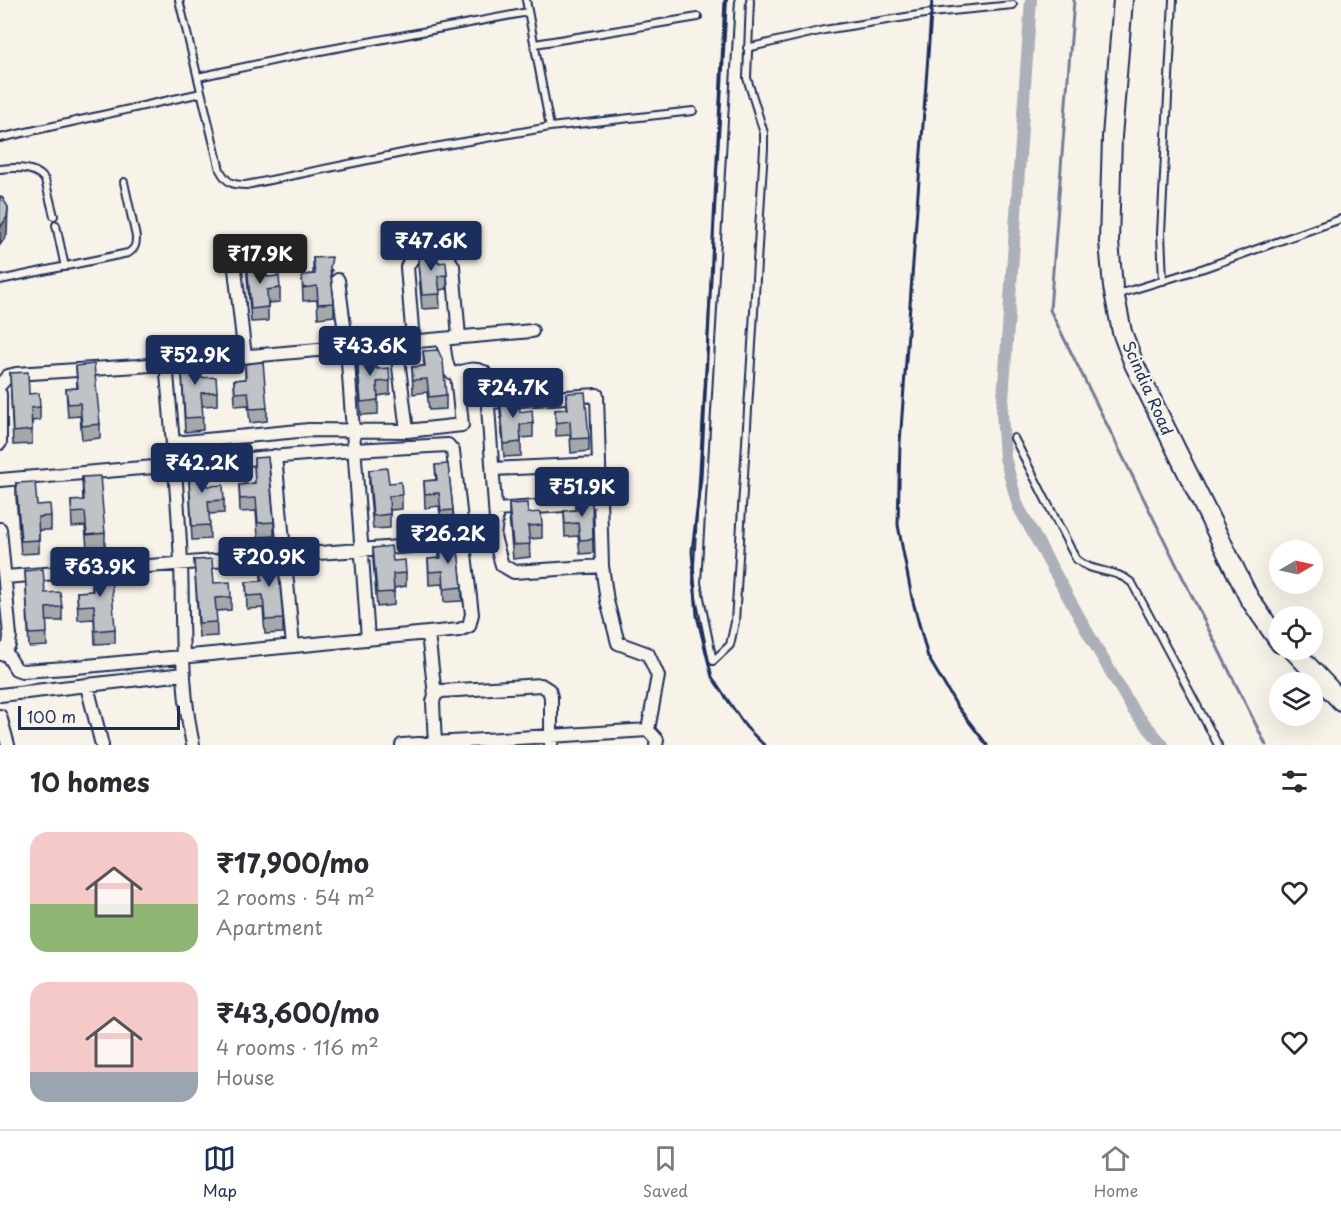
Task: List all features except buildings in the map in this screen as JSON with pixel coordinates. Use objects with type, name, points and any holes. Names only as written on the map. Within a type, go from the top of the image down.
[{"type":"main road","name":"Scindia Road","points":[[1123,0],[1112,137],[1108,242],[1113,287],[1122,332],[1134,364],[1249,598],[1269,627]]},
{"type":"main road","points":[[1131,0],[1118,173],[1116,246],[1122,293],[1134,346],[1164,411],[1260,601],[1269,614]]},
{"type":"main road","points":[[1293,660],[1303,672]]},
{"type":"main road","points":[[1302,660],[1341,701]]},
{"type":"main road","points":[[1323,694],[1341,711]]},
{"type":"street","points":[[413,342],[407,267],[412,258],[430,254],[444,255],[449,258],[453,266],[459,338]]},
{"type":"street","points":[[235,269],[245,357]]},
{"type":"street","points":[[338,280],[354,431],[368,639]]},
{"type":"street","points":[[0,385],[8,375],[16,374],[245,357],[532,331]]},
{"type":"street","points":[[443,339],[446,365],[450,372],[456,374],[479,370],[484,372],[496,510],[494,537],[502,565],[514,572],[602,566]]},
{"type":"street","points":[[396,343],[407,431]]},
{"type":"street","points":[[166,363],[176,465],[184,674],[188,721],[193,745]]},
{"type":"street","points":[[174,443],[309,430],[407,431],[462,424],[456,374]]},
{"type":"street","points":[[0,394],[0,443]]},
{"type":"street","points":[[488,402],[597,395],[602,566],[607,601],[618,643],[648,654],[658,676],[648,730],[657,741],[656,745]]},
{"type":"street","points":[[0,480],[275,456],[448,445],[453,451],[472,620],[465,629],[428,634],[22,671],[16,669],[2,652],[9,645],[10,636],[0,529]]},
{"type":"street","points":[[275,456],[293,646]]},
{"type":"street","points":[[493,468],[599,464]]},
{"type":"street","points":[[496,510],[599,502]]},
{"type":"street","points":[[4,577],[181,562],[463,543],[490,540],[494,537]]},
{"type":"street","points":[[428,634],[435,696],[433,702],[435,743]]},
{"type":"street","points":[[0,695],[184,674]]},
{"type":"street","points":[[87,686],[102,745]]},
{"type":"street","points":[[435,696],[441,692],[545,686],[551,697],[552,740]]},
{"type":"street","points":[[0,716],[8,745]]},
{"type":"street","points":[[402,745],[552,740],[648,730]]},
{"type":"lane","points":[[179,0],[220,170],[225,180],[233,185],[246,185],[417,150],[550,127],[693,111]]},
{"type":"lane","points":[[526,0],[550,127]]},
{"type":"lane","points":[[731,0],[697,583],[713,661],[730,645],[735,622],[764,148],[764,133],[747,78],[750,0]]},
{"type":"lane","points":[[1163,281],[1161,233],[1173,0]]},
{"type":"lane","points":[[747,48],[824,30],[931,13],[1013,4]]},
{"type":"lane","points":[[198,77],[528,12]]},
{"type":"lane","points":[[535,44],[698,17]]},
{"type":"lane","points":[[0,138],[201,93]]},
{"type":"lane","points":[[0,169],[28,169],[42,176],[54,216]]},
{"type":"lane","points":[[0,280],[134,250],[136,237],[124,182]]},
{"type":"lane","points":[[1122,293],[1341,219]]},
{"type":"lane","points":[[56,225],[65,267]]},
{"type":"lane","points":[[1014,438],[1077,559],[1093,569],[1118,573],[1132,583],[1218,745]]},
{"type":"waterway","points":[[1031,0],[1002,413],[1005,458],[1018,506],[1133,710],[1163,745]]},
{"type":"waterway","points":[[1074,0],[1050,310],[1266,745]]},
{"type":"railway","points":[[725,0],[701,478],[692,551],[697,616],[712,677],[746,727],[764,745]]},
{"type":"railway","points":[[932,0],[900,443],[898,525],[912,598],[928,657],[957,706],[987,745]]}]
